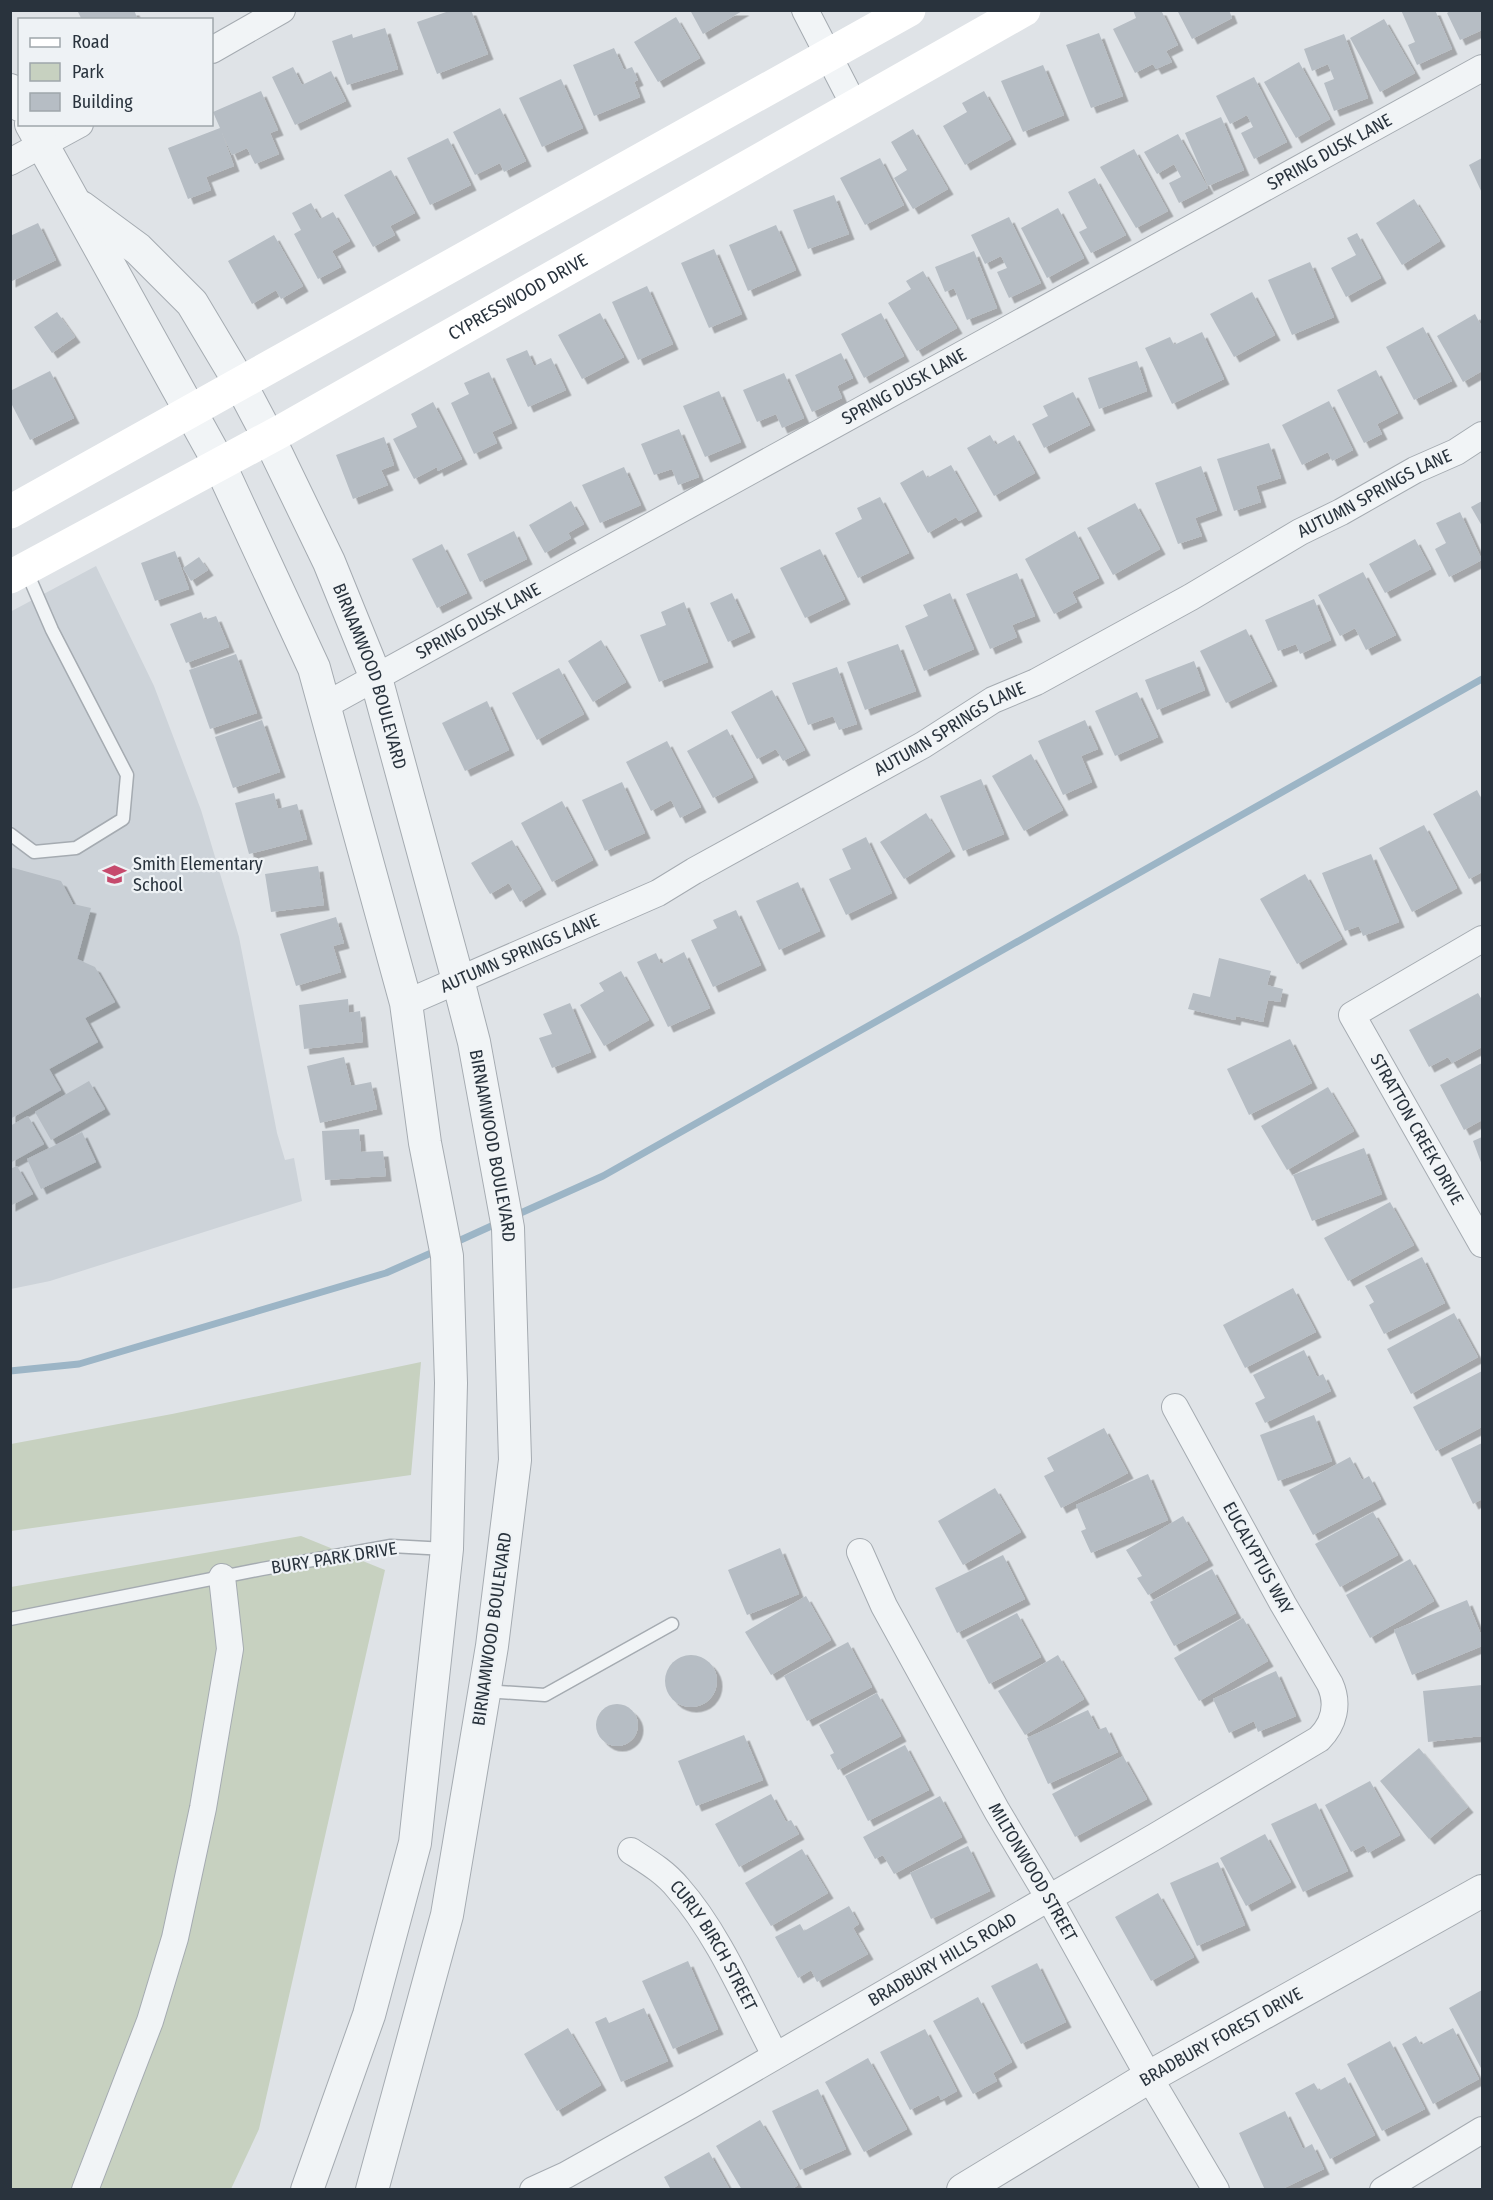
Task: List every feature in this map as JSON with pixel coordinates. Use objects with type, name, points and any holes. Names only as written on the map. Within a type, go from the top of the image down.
[{"type":"main road","points":[[10,512],[909,10]]},
{"type":"main road","name":"CYPRESSWOOD DRIVE","points":[[18,573],[269,438],[1024,10]]},
{"type":"street","points":[[213,49],[282,10]]},
{"type":"street","points":[[805,10],[855,107]]},
{"type":"street","name":"SPRING DUSK LANE","points":[[324,706],[1482,68]]},
{"type":"street","points":[[10,162],[37,135],[72,126]]},
{"type":"street","name":"BIRNAMWOOD BOULEVARD","points":[[37,135],[219,464],[314,668],[406,1003],[425,1143],[447,1256],[451,1383],[447,1549],[415,1843],[369,2015],[307,2190]]},
{"type":"street","name":"BIRNAMWOOD BOULEVARD","points":[[72,200],[138,249],[192,303],[241,385],[329,562],[376,678],[458,980],[474,1042],[508,1227],[515,1460],[492,1646],[447,1915],[372,2190]]},
{"type":"street","name":"AUTUMN SPRINGS LANE","points":[[406,1003],[658,893],[923,745],[993,700],[1036,682],[1191,597],[1300,532],[1415,471],[1456,452],[1482,435]]},
{"type":"street","name":"STRATTON CREEK DRIVE","points":[[1482,939],[1352,1015],[1482,1244]]},
{"type":"street","name":"EUCALYPTUS WAY","points":[[1175,1407],[1283,1604],[1330,1684],[1334,1692],[1335,1711]]},
{"type":"street","name":"MILTONWOOD STREET","points":[[860,1552],[889,1617],[997,1811],[1216,2190]]},
{"type":"street","points":[[85,2190],[150,2021],[175,1938],[203,1808],[230,1649],[222,1577]]},
{"type":"street","name":"BRADBURY HILLS ROAD","points":[[533,2190],[566,2175],[1156,1836],[1319,1739],[1328,1729],[1335,1711]]},
{"type":"street","name":"CURLY BIRCH STREET","points":[[631,1851],[660,1870],[678,1887],[691,1904],[717,1946],[775,2055]]},
{"type":"street","name":"BRADBURY FOREST DRIVE","points":[[963,2190],[1149,2077],[1482,1891]]},
{"type":"street","points":[[1383,2190],[1482,2130]]},
{"type":"lane","points":[[10,834],[34,852],[76,848],[123,819],[127,775],[52,630],[18,573]]},
{"type":"lane","name":"BURY PARK DRIVE","points":[[10,1619],[391,1546],[447,1549]]},
{"type":"lane","points":[[484,1691],[545,1695],[672,1624]]},
{"type":"shaded area","name":"Smith Elementary School","points":[[96,566],[154,686],[201,810],[239,937],[277,1133],[285,1160],[294,1158],[302,1201],[50,1281],[11,1289],[10,612]]},
{"type":"green space","points":[[421,1362],[411,1475],[11,1531],[11,1444],[172,1414]]},
{"type":"green space","points":[[301,1536],[385,1570],[259,2129],[231,2189],[11,2190],[11,1587]]},
{"type":"building","points":[[77,10],[134,10],[137,18],[81,18]]},
{"type":"building","points":[[452,10],[471,10],[488,54],[437,74],[417,22]]},
{"type":"building","points":[[690,10],[744,10],[703,34]]},
{"type":"building","points":[[1133,10],[1161,10],[1178,45],[1166,51],[1172,62],[1156,69],[1153,64],[1135,73],[1113,29],[1136,18]]},
{"type":"building","points":[[1177,10],[1229,10],[1232,18],[1192,39]]},
{"type":"building","points":[[1401,10],[1435,10],[1452,49],[1417,65],[1408,45],[1415,42]]},
{"type":"building","points":[[1452,10],[1482,10],[1482,30],[1460,40],[1447,13]]},
{"type":"building","points":[[676,17],[700,58],[658,82],[634,42]]},
{"type":"building","points":[[1384,19],[1415,73],[1380,92],[1350,38]]},
{"type":"building","points":[[385,28],[398,69],[347,85],[332,41],[352,34],[353,38]]},
{"type":"building","points":[[1099,33],[1123,96],[1091,108],[1066,45]]},
{"type":"building","points":[[1344,34],[1368,98],[1334,111],[1324,83],[1334,79],[1328,64],[1312,71],[1304,49]]},
{"type":"building","points":[[614,48],[624,70],[632,67],[638,80],[634,82],[640,97],[594,116],[573,65]]},
{"type":"building","points":[[1299,62],[1330,119],[1296,138],[1264,82]]},
{"type":"building","points":[[1043,65],[1064,115],[1023,132],[1001,81]]},
{"type":"building","points":[[293,67],[302,85],[331,71],[346,101],[295,125],[272,77]]},
{"type":"building","points":[[1254,77],[1287,142],[1254,159],[1241,133],[1253,127],[1247,115],[1230,124],[1216,96]]},
{"type":"building","points":[[561,79],[583,128],[542,147],[519,98]]},
{"type":"building","points":[[261,91],[278,130],[270,133],[279,154],[255,164],[247,148],[232,155],[222,133],[234,166],[206,177],[211,190],[188,199],[168,148],[220,128],[213,112]]},
{"type":"building","points":[[984,91],[1011,139],[965,165],[943,126],[967,112],[962,103]]},
{"type":"building","points":[[500,108],[526,161],[504,172],[500,163],[475,175],[453,132]]},
{"type":"building","points":[[1221,117],[1244,170],[1208,186],[1185,133]]},
{"type":"building","points":[[913,129],[948,189],[913,209],[894,178],[907,170],[891,142]]},
{"type":"building","points":[[1178,134],[1208,188],[1179,203],[1169,183],[1181,177],[1174,164],[1157,174],[1144,152]]},
{"type":"building","points":[[448,138],[471,185],[430,205],[407,158]]},
{"type":"building","points":[[1134,149],[1168,211],[1136,228],[1100,167]]},
{"type":"building","points":[[880,158],[904,205],[865,225],[840,178]]},
{"type":"building","points":[[1482,158],[1482,193],[1469,165]]},
{"type":"building","points":[[391,170],[415,213],[390,226],[395,235],[373,247],[344,195]]},
{"type":"building","points":[[1095,178],[1126,235],[1091,253],[1079,232],[1087,228],[1068,192]]},
{"type":"building","points":[[834,195],[849,234],[808,249],[793,210]]},
{"type":"building","points":[[1414,199],[1440,241],[1402,265],[1376,223]]},
{"type":"building","points":[[311,203],[320,219],[333,212],[350,241],[332,251],[341,267],[318,279],[294,234],[301,230],[292,213]]},
{"type":"building","points":[[1058,208],[1084,258],[1047,278],[1021,228]]},
{"type":"building","points":[[1009,217],[1041,283],[1009,298],[997,272],[1007,268],[1001,256],[985,264],[971,235]]},
{"type":"building","points":[[38,223],[56,260],[10,282],[10,236]]},
{"type":"building","points":[[776,225],[796,270],[748,291],[729,245]]},
{"type":"building","points":[[1357,233],[1381,278],[1346,297],[1331,268],[1356,255],[1347,238]]},
{"type":"building","points":[[274,235],[303,286],[281,299],[276,290],[252,304],[228,261]]},
{"type":"building","points":[[714,249],[742,314],[709,328],[681,263]]},
{"type":"building","points":[[974,251],[997,308],[967,320],[954,288],[945,292],[935,267]]},
{"type":"building","points":[[1310,262],[1334,317],[1292,335],[1268,280]]},
{"type":"building","points":[[923,271],[957,328],[917,351],[888,303],[911,289],[906,281]]},
{"type":"building","points":[[647,286],[673,344],[638,360],[612,302]]},
{"type":"building","points":[[1252,292],[1275,335],[1234,357],[1210,314]]},
{"type":"building","points":[[57,312],[75,337],[52,353],[34,327]]},
{"type":"building","points":[[600,313],[624,357],[582,379],[558,335]]},
{"type":"building","points":[[881,313],[904,356],[864,378],[841,334]]},
{"type":"building","points":[[1475,314],[1482,327],[1482,371],[1463,382],[1437,336]]},
{"type":"building","points":[[1423,327],[1452,381],[1414,400],[1386,347]]},
{"type":"building","points":[[1202,332],[1224,379],[1172,404],[1145,348],[1170,337],[1174,345]]},
{"type":"building","points":[[527,350],[534,366],[551,358],[566,390],[528,407],[506,359]]},
{"type":"building","points":[[841,353],[853,378],[837,386],[842,398],[812,412],[795,375]]},
{"type":"building","points":[[1137,361],[1147,391],[1099,409],[1088,378]]},
{"type":"building","points":[[1376,370],[1398,413],[1377,424],[1382,434],[1364,443],[1337,390]]},
{"type":"building","points":[[50,371],[74,418],[30,440],[10,401],[10,391]]},
{"type":"building","points":[[489,372],[512,423],[492,432],[497,443],[474,454],[451,403],[469,394],[464,383]]},
{"type":"building","points":[[784,373],[804,418],[782,428],[776,414],[757,422],[743,390]]},
{"type":"building","points":[[719,391],[741,442],[705,457],[683,406]]},
{"type":"building","points":[[1073,392],[1090,425],[1044,448],[1032,424],[1048,416],[1043,406]]},
{"type":"building","points":[[1329,401],[1353,450],[1332,461],[1328,452],[1302,465],[1282,425]]},
{"type":"building","points":[[433,402],[462,459],[438,471],[437,467],[414,479],[393,439],[417,427],[411,414]]},
{"type":"building","points":[[679,429],[699,477],[678,485],[672,469],[654,475],[641,444]]},
{"type":"building","points":[[990,435],[996,445],[1014,435],[1035,473],[994,496],[967,448]]},
{"type":"building","points":[[384,437],[394,465],[381,470],[388,485],[353,499],[336,455]]},
{"type":"building","points":[[1269,443],[1281,478],[1256,486],[1261,502],[1234,511],[1217,459]]},
{"type":"building","points":[[951,465],[977,511],[959,521],[956,517],[928,533],[900,483],[923,470],[927,478]]},
{"type":"building","points":[[1201,466],[1217,510],[1195,518],[1202,536],[1178,544],[1155,483]]},
{"type":"building","points":[[624,467],[641,505],[600,523],[582,485]]},
{"type":"building","points":[[880,497],[909,553],[858,578],[835,533],[862,519],[857,508]]},
{"type":"building","points":[[571,501],[584,524],[568,533],[571,538],[545,553],[529,525]]},
{"type":"building","points":[[1482,501],[1482,526],[1471,507]]},
{"type":"building","points":[[1135,503],[1160,549],[1113,575],[1087,528]]},
{"type":"building","points":[[1460,512],[1482,560],[1449,577],[1435,549],[1446,543],[1436,523]]},
{"type":"building","points":[[514,531],[527,559],[480,582],[467,554]]},
{"type":"building","points":[[1075,531],[1099,578],[1072,592],[1077,602],[1054,614],[1025,559]]},
{"type":"building","points":[[1415,539],[1431,569],[1385,593],[1369,564]]},
{"type":"building","points":[[442,544],[467,593],[437,608],[412,559]]},
{"type":"building","points":[[820,549],[845,599],[805,618],[780,568]]},
{"type":"building","points":[[175,551],[189,589],[155,601],[141,563]]},
{"type":"building","points":[[199,557],[208,570],[191,581],[183,568]]},
{"type":"building","points":[[1363,572],[1396,635],[1366,650],[1355,628],[1340,636],[1318,595]]},
{"type":"building","points":[[1017,573],[1035,616],[1012,625],[1017,637],[990,649],[966,594]]},
{"type":"building","points":[[732,593],[750,632],[728,642],[710,603]]},
{"type":"building","points":[[950,593],[974,649],[924,671],[905,626],[928,616],[923,605]]},
{"type":"building","points":[[1314,599],[1331,640],[1300,654],[1296,644],[1278,651],[1265,620]]},
{"type":"building","points":[[684,602],[708,662],[659,682],[640,635],[666,625],[661,612]]},
{"type":"building","points":[[201,612],[204,620],[216,616],[229,647],[186,663],[170,624]]},
{"type":"building","points":[[1246,629],[1272,681],[1226,703],[1200,651]]},
{"type":"building","points":[[601,640],[626,682],[593,702],[568,661]]},
{"type":"building","points":[[898,644],[916,691],[865,710],[847,662]]},
{"type":"building","points":[[236,654],[257,713],[210,729],[189,670]]},
{"type":"building","points":[[1194,661],[1205,690],[1157,710],[1145,680]]},
{"type":"building","points":[[837,667],[857,724],[839,730],[833,716],[808,725],[792,683]]},
{"type":"building","points":[[559,668],[584,714],[537,740],[512,693]]},
{"type":"building","points":[[772,690],[805,750],[783,761],[776,749],[757,759],[731,712]]},
{"type":"building","points":[[1137,692],[1158,737],[1115,756],[1095,711]]},
{"type":"building","points":[[487,701],[509,750],[465,771],[442,723]]},
{"type":"building","points":[[262,720],[280,772],[233,788],[215,737]]},
{"type":"building","points":[[1085,720],[1098,749],[1081,756],[1092,782],[1063,795],[1038,741]]},
{"type":"building","points":[[727,729],[753,777],[713,798],[687,751]]},
{"type":"building","points":[[667,741],[701,807],[680,818],[671,800],[651,811],[626,762]]},
{"type":"building","points":[[1031,754],[1063,810],[1024,831],[992,776]]},
{"type":"building","points":[[981,779],[1004,834],[963,851],[940,796]]},
{"type":"building","points":[[622,782],[645,833],[605,851],[582,800]]},
{"type":"building","points":[[1477,790],[1482,800],[1482,872],[1469,879],[1433,814]]},
{"type":"building","points":[[274,793],[278,809],[297,804],[307,839],[249,854],[235,803]]},
{"type":"building","points":[[562,801],[593,860],[552,882],[521,823]]},
{"type":"building","points":[[926,813],[950,851],[904,879],[880,842]]},
{"type":"building","points":[[1424,825],[1457,888],[1412,912],[1379,848]]},
{"type":"building","points":[[866,837],[892,893],[846,915],[829,879],[851,869],[842,849]]},
{"type":"building","points":[[512,840],[541,889],[520,902],[509,883],[490,894],[471,863]]},
{"type":"building","points":[[1371,854],[1399,922],[1363,936],[1359,926],[1345,931],[1322,873]]},
{"type":"building","points":[[318,866],[324,905],[271,912],[265,874]]},
{"type":"building","points":[[10,867],[61,881],[73,904],[91,908],[77,959],[95,967],[115,1002],[85,1018],[98,1042],[49,1069],[61,1090],[10,1119]]},
{"type":"building","points":[[1305,874],[1342,939],[1297,964],[1260,899]]},
{"type":"building","points":[[798,882],[820,931],[779,950],[756,901]]},
{"type":"building","points":[[736,910],[761,965],[713,987],[691,940],[717,928],[713,920]]},
{"type":"building","points":[[336,917],[344,943],[333,946],[341,972],[296,986],[280,934]]},
{"type":"building","points":[[684,952],[710,1008],[668,1027],[637,962],[656,953],[661,964]]},
{"type":"building","points":[[1219,958],[1271,971],[1267,985],[1283,989],[1280,1002],[1268,1000],[1263,1022],[1236,1016],[1235,1020],[1188,1009],[1193,993],[1210,997]]},
{"type":"building","points":[[621,971],[649,1020],[604,1046],[580,1005],[604,991],[599,983]]},
{"type":"building","points":[[1478,993],[1482,1000],[1482,1047],[1452,1063],[1448,1057],[1429,1067],[1409,1030]]},
{"type":"building","points":[[348,999],[349,1013],[360,1011],[363,1042],[304,1049],[299,1005]]},
{"type":"building","points":[[570,1003],[591,1052],[552,1068],[539,1038],[552,1034],[543,1014]]},
{"type":"building","points":[[1290,1039],[1312,1083],[1249,1115],[1227,1069]]},
{"type":"building","points":[[344,1057],[351,1086],[371,1082],[377,1109],[320,1123],[307,1066]]},
{"type":"building","points":[[1482,1063],[1482,1120],[1464,1130],[1440,1085]]},
{"type":"building","points":[[89,1081],[105,1109],[51,1140],[35,1112]]},
{"type":"building","points":[[1328,1087],[1354,1131],[1287,1170],[1261,1126]]},
{"type":"building","points":[[28,1116],[44,1144],[10,1163],[10,1126]]},
{"type":"building","points":[[359,1129],[361,1152],[383,1151],[386,1176],[325,1180],[322,1131]]},
{"type":"building","points":[[82,1132],[96,1162],[41,1189],[27,1159]]},
{"type":"building","points":[[1482,1137],[1482,1165],[1473,1141]]},
{"type":"building","points":[[1364,1148],[1382,1194],[1312,1221],[1293,1175]]},
{"type":"building","points":[[17,1166],[33,1194],[10,1206],[10,1169]]},
{"type":"building","points":[[1390,1202],[1414,1245],[1348,1281],[1324,1238]]},
{"type":"building","points":[[1422,1257],[1445,1303],[1384,1334],[1369,1305],[1374,1302],[1365,1286]]},
{"type":"building","points":[[1293,1288],[1316,1332],[1245,1368],[1223,1325]]},
{"type":"building","points":[[1454,1313],[1478,1357],[1411,1394],[1387,1349]]},
{"type":"building","points":[[1304,1350],[1317,1377],[1323,1374],[1331,1391],[1265,1423],[1255,1403],[1265,1398],[1253,1375]]},
{"type":"building","points":[[1482,1371],[1482,1427],[1436,1451],[1413,1407]]},
{"type":"building","points":[[1314,1415],[1332,1461],[1278,1481],[1260,1435]]},
{"type":"building","points":[[1104,1428],[1128,1473],[1061,1508],[1044,1476],[1054,1471],[1047,1458]]},
{"type":"building","points":[[1482,1443],[1482,1499],[1473,1504],[1451,1458]]},
{"type":"building","points":[[1350,1457],[1362,1480],[1369,1476],[1381,1499],[1313,1535],[1289,1490]]},
{"type":"building","points":[[1148,1474],[1168,1520],[1091,1553],[1081,1531],[1086,1529],[1076,1505]]},
{"type":"building","points":[[995,1488],[1021,1532],[963,1565],[938,1521]]},
{"type":"building","points":[[1373,1512],[1398,1555],[1340,1587],[1315,1544]]},
{"type":"building","points":[[1183,1516],[1208,1560],[1148,1595],[1137,1578],[1142,1576],[1126,1550]]},
{"type":"building","points":[[780,1548],[799,1594],[747,1615],[728,1570]]},
{"type":"building","points":[[1003,1555],[1025,1599],[957,1633],[935,1588]]},
{"type":"building","points":[[1410,1559],[1434,1601],[1370,1638],[1346,1595]]},
{"type":"building","points":[[1212,1569],[1236,1613],[1174,1646],[1150,1602]]},
{"type":"building","points":[[806,1596],[831,1640],[771,1675],[745,1632]]},
{"type":"building","points":[[1467,1600],[1482,1637],[1482,1646],[1412,1675],[1394,1630]]},
{"type":"building","points":[[1017,1613],[1041,1657],[989,1684],[966,1640]]},
{"type":"building","points":[[1243,1618],[1268,1661],[1199,1701],[1174,1658]]},
{"type":"building","points":[[848,1642],[872,1687],[807,1721],[784,1676]]},
{"type":"building","points":[[691,1655],[705,1659],[713,1667],[717,1681],[713,1695],[705,1703],[691,1707],[677,1703],[669,1695],[665,1681],[669,1667],[677,1659]]},
{"type":"building","points":[[1058,1655],[1084,1699],[1025,1735],[998,1691]]},
{"type":"building","points":[[1276,1671],[1296,1716],[1258,1732],[1254,1721],[1229,1733],[1213,1699]]},
{"type":"building","points":[[1482,1685],[1482,1736],[1428,1742],[1423,1691]]},
{"type":"building","points":[[877,1693],[901,1736],[838,1770],[830,1755],[834,1753],[819,1725]]},
{"type":"building","points":[[617,1704],[632,1710],[638,1725],[632,1740],[617,1746],[602,1740],[596,1725],[602,1710]]},
{"type":"building","points":[[1088,1710],[1098,1730],[1106,1727],[1118,1752],[1048,1784],[1027,1738]]},
{"type":"building","points":[[744,1735],[763,1780],[696,1806],[678,1761]]},
{"type":"building","points":[[905,1745],[929,1790],[868,1821],[845,1776]]},
{"type":"building","points":[[1419,1748],[1468,1807],[1429,1839],[1380,1781]]},
{"type":"building","points":[[1123,1756],[1147,1799],[1075,1837],[1052,1794]]},
{"type":"building","points":[[1370,1781],[1400,1835],[1368,1853],[1364,1845],[1351,1852],[1325,1805]]},
{"type":"building","points":[[771,1794],[786,1822],[791,1820],[799,1834],[739,1867],[715,1824]]},
{"type":"building","points":[[940,1796],[962,1837],[894,1874],[883,1855],[875,1859],[863,1837]]},
{"type":"building","points":[[1316,1803],[1348,1871],[1303,1892],[1271,1824]]},
{"type":"building","points":[[1265,1834],[1291,1882],[1246,1906],[1220,1858]]},
{"type":"building","points":[[968,1846],[990,1891],[931,1919],[910,1873]]},
{"type":"building","points":[[802,1849],[828,1893],[771,1926],[745,1883]]},
{"type":"building","points":[[1218,1862],[1245,1925],[1197,1946],[1170,1883]]},
{"type":"building","points":[[1158,1893],[1194,1957],[1151,1981],[1115,1917]]},
{"type":"building","points":[[849,1906],[859,1924],[853,1928],[868,1954],[817,1982],[811,1970],[798,1978],[775,1937],[800,1924],[804,1931]]},
{"type":"building","points":[[688,1961],[718,2029],[673,2049],[642,1981]]},
{"type":"building","points":[[1037,1963],[1066,2022],[1021,2044],[991,1986]]},
{"type":"building","points":[[1482,1990],[1482,2070],[1449,2008]]},
{"type":"building","points":[[978,1997],[1012,2062],[993,2073],[997,2081],[973,2094],[933,2021]]},
{"type":"building","points":[[644,2008],[668,2061],[621,2082],[595,2022],[606,2017],[609,2023]]},
{"type":"building","points":[[568,2028],[601,2085],[557,2111],[524,2054]]},
{"type":"building","points":[[1453,2028],[1479,2079],[1433,2104],[1402,2044],[1416,2036],[1421,2045]]},
{"type":"building","points":[[925,2029],[957,2091],[941,2100],[939,2095],[910,2110],[880,2052]]},
{"type":"building","points":[[1390,2041],[1425,2109],[1382,2131],[1347,2064]]},
{"type":"building","points":[[868,2058],[907,2129],[864,2152],[825,2082]]},
{"type":"building","points":[[1345,2077],[1375,2135],[1330,2159],[1295,2093],[1314,2083],[1319,2091]]},
{"type":"building","points":[[818,2089],[846,2149],[800,2170],[772,2111]]},
{"type":"building","points":[[1285,2111],[1303,2149],[1312,2144],[1324,2169],[1280,2190],[1265,2190],[1239,2133]]},
{"type":"building","points":[[760,2120],[798,2185],[791,2190],[742,2190],[716,2146]]},
{"type":"building","points":[[709,2152],[730,2190],[671,2190],[664,2177]]},
{"type":"waterway","points":[[514,1216],[603,1176],[1482,679]]},
{"type":"waterway","points":[[454,1243],[498,1223]]},
{"type":"waterway","points":[[10,1371],[79,1364],[386,1273],[438,1250]]},
{"type":"place","name":"Smith Elementary School","points":[[115,874]]}]
